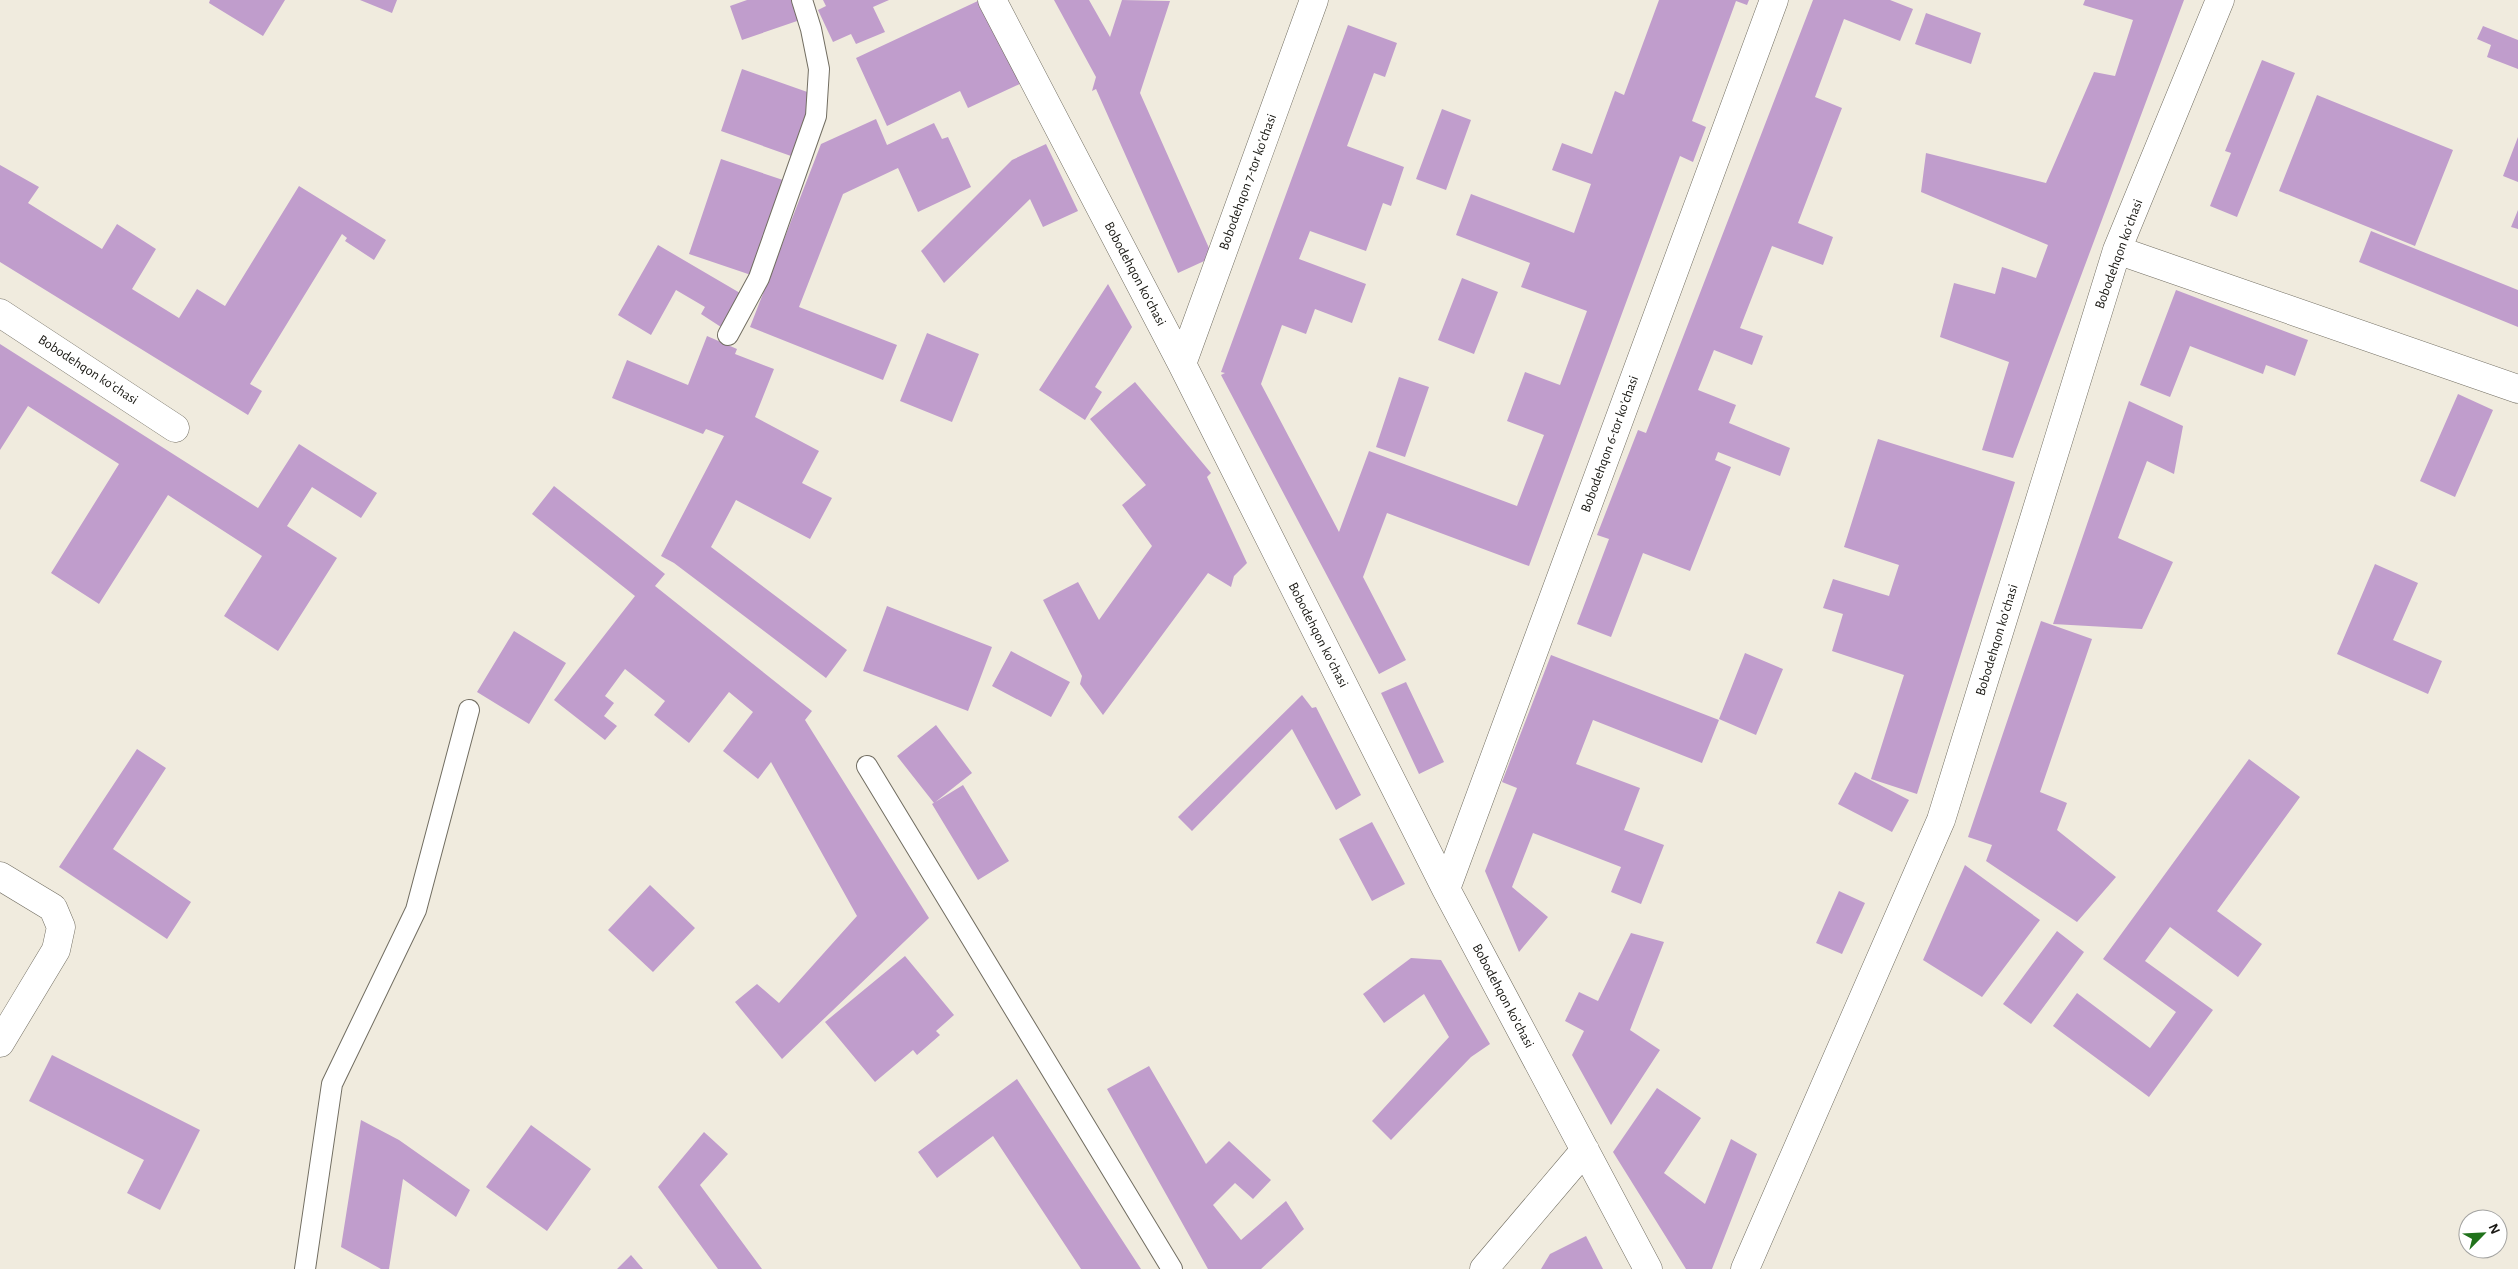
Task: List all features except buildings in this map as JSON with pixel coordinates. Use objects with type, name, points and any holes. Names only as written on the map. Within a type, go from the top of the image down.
[{"type":"street","name":"Bobodehqon koʼchasi","points":[[992,0],[1182,364],[1446,889],[1648,1269]]},
{"type":"street","name":"Bobodehqon 7-tor koʼchasi","points":[[1182,364],[1314,0]]},
{"type":"street","name":"Bobodehqon 6-tor koʼchasi","points":[[1446,889],[1774,0]]},
{"type":"street","name":"Bobodehqon koʼchasi","points":[[1745,1269],[1941,820],[2117,250],[2220,0]]},
{"type":"street","points":[[2117,250],[2518,389]]},
{"type":"street","name":"Bobodehqon koʼchasi","points":[[0,313],[175,428]]},
{"type":"street","points":[[0,876],[53,908],[61,927],[56,950],[0,1042]]},
{"type":"street","points":[[1484,1269],[1585,1150]]},
{"type":"lane","points":[[728,335],[759,278],[816,116],[819,69],[811,29],[802,0]]},
{"type":"lane","points":[[305,1269],[332,1084],[416,910],[469,710]]},
{"type":"lane","points":[[867,766],[1172,1269]]}]
